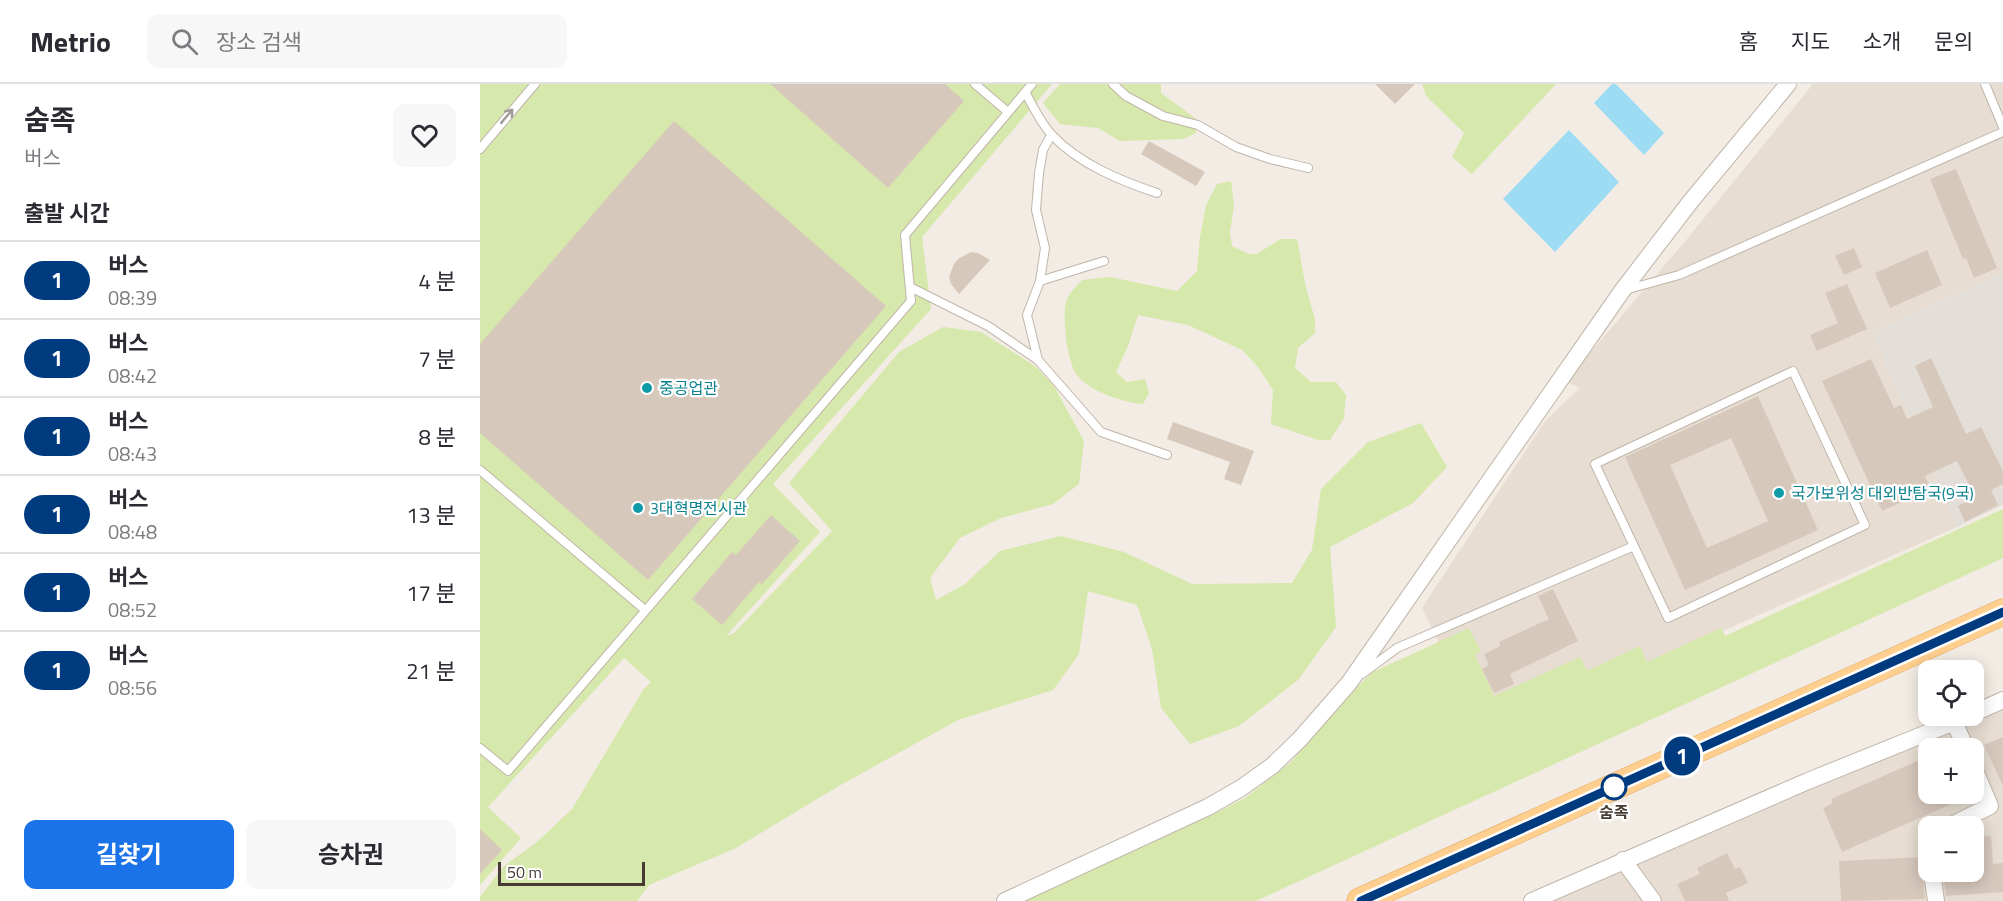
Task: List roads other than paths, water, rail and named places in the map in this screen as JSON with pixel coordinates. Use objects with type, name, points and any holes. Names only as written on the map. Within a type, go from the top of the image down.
[{"type":"main road","points":[[1360,901],[2003,612]]},
{"type":"street","points":[[1005,901],[1208,807],[1241,788],[1272,766],[1300,739],[1349,683],[1622,291],[1691,201],[1788,84]]},
{"type":"street","points":[[1984,709],[2003,700]]},
{"type":"street","points":[[1532,901],[1808,781],[1944,726]]},
{"type":"street","points":[[1970,816],[1990,806],[1984,792]]},
{"type":"street","points":[[1623,860],[1653,901]]},
{"type":"street","points":[[1933,882],[1935,901]]},
{"type":"lane","points":[[480,149],[535,84]]},
{"type":"lane","points":[[975,84],[1008,111]]},
{"type":"lane","points":[[480,748],[508,771],[911,302],[905,235],[1032,84]]},
{"type":"lane","points":[[1113,84],[1126,96],[1163,116],[1198,125],[1245,150],[1270,159],[1308,168]]},
{"type":"lane","points":[[1984,84],[2003,127]]},
{"type":"lane","points":[[1025,92],[1052,135],[1074,154],[1123,181],[1157,194]]},
{"type":"lane","points":[[1622,291],[1679,274],[2003,132]]},
{"type":"lane","points":[[1038,360],[1027,315],[1040,281],[1045,248],[1036,210],[1043,150],[1052,135]]},
{"type":"lane","points":[[1040,281],[1104,261]]},
{"type":"lane","points":[[910,287],[988,326],[1038,360],[1101,432],[1167,455]]},
{"type":"lane","points":[[1793,371],[1865,525],[1668,618],[1634,546],[1595,464],[1793,371]]},
{"type":"lane","points":[[480,470],[645,610]]},
{"type":"lane","points":[[1349,683],[1397,648],[1634,546]]},
{"type":"water","points":[[1612,84],[1616,84],[1664,133],[1644,155],[1594,103]]},
{"type":"water","points":[[1569,130],[1619,182],[1555,252],[1503,199]]},
{"type":"place","name":"중공업관","points":[[647,388]]},
{"type":"place","name":"국가보위성 대외반탐국(9국)","points":[[1779,493]]},
{"type":"place","name":"3대혁명전시관","points":[[638,508]]},
{"type":"place","name":"숨족","points":[[1614,787]]}]
